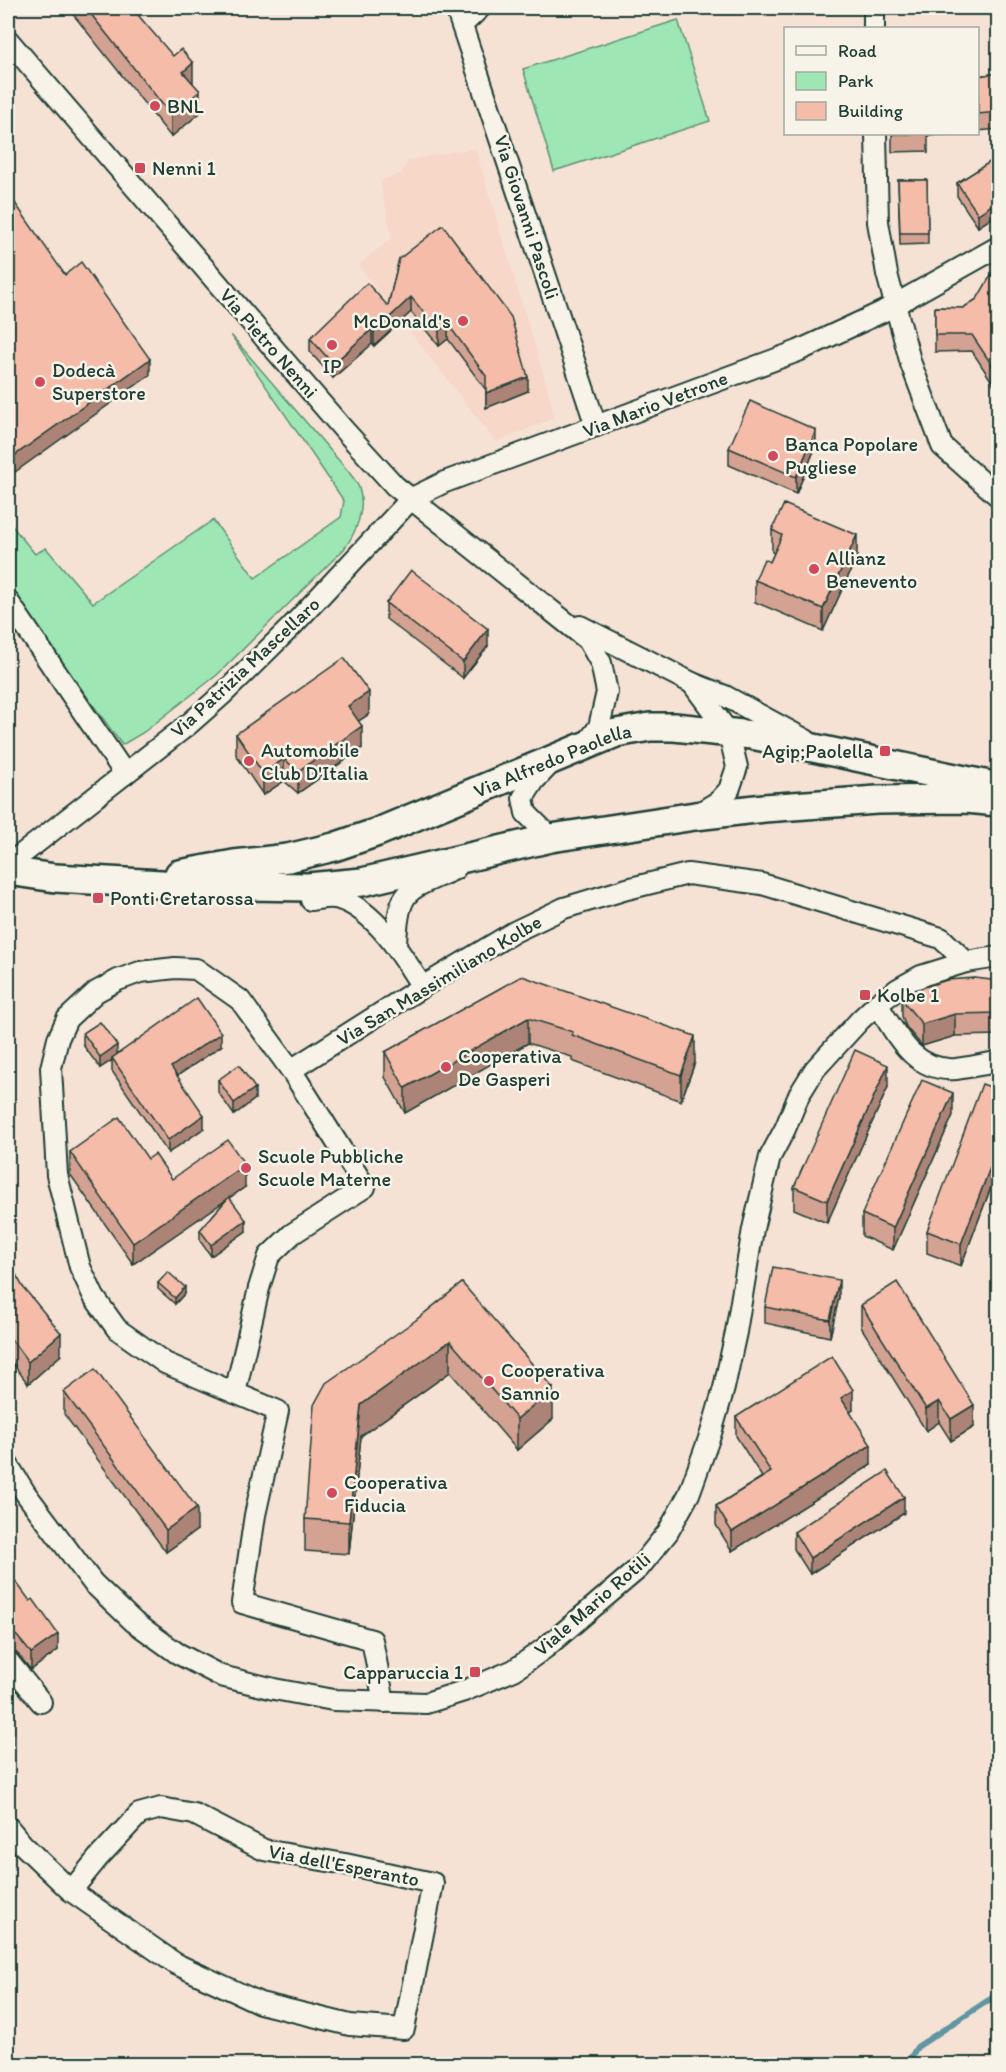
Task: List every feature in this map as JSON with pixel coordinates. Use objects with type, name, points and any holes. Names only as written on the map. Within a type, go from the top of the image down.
[{"type":"main road","name":"Via Alfredo Paolella","points":[[115,881],[288,858],[334,847],[378,832],[616,733],[650,727],[674,727],[752,735],[999,787]]},
{"type":"main road","name":"Via Alfredo Paolella","points":[[8,872],[55,878],[115,881],[308,887],[362,882],[551,838],[695,816],[764,808],[877,800],[966,799],[999,802]]},
{"type":"street","points":[[459,16],[480,8]]},
{"type":"street","points":[[874,8],[874,27]]},
{"type":"street","name":"Via Giovanni Pascoli","points":[[459,16],[596,426]]},
{"type":"street","name":"Via Pietro Nenni","points":[[8,40],[344,430],[395,486],[588,640],[601,663],[607,692],[599,727],[584,747]]},
{"type":"street","points":[[876,135],[878,222],[887,274],[911,364],[942,446],[999,496]]},
{"type":"street","name":"Via Mario Vetrone","points":[[412,498],[445,482],[798,351],[896,304],[999,247]]},
{"type":"street","name":"Via Patrizia Mascellaro","points":[[8,866],[223,694],[300,619],[412,498]]},
{"type":"street","points":[[8,601],[125,774]]},
{"type":"street","name":"Via Pietro Nenni","points":[[559,615],[692,683],[729,733]]},
{"type":"street","points":[[692,683],[725,696],[830,753]]},
{"type":"street","points":[[695,816],[719,801],[729,790],[737,767],[729,733]]},
{"type":"street","points":[[551,838],[526,813],[523,798],[534,781],[556,758]]},
{"type":"street","points":[[396,945],[398,915],[406,894],[416,886],[497,849]]},
{"type":"street","name":"Via San Massimiliano Kolbe","points":[[291,1070],[513,932],[564,908],[688,874],[762,884],[940,938],[966,962]]},
{"type":"street","points":[[265,887],[307,900],[336,898],[354,906],[396,945],[422,987]]},
{"type":"street","name":"Viale Mario Rotili","points":[[8,1465],[26,1494],[93,1583],[134,1622],[177,1653],[221,1676],[333,1700],[426,1703],[464,1691],[514,1670],[545,1648],[639,1568],[668,1532],[689,1494],[724,1388],[753,1229],[770,1157],[799,1095],[816,1069],[877,1004],[921,976],[966,962],[999,957]]},
{"type":"street","points":[[235,1393],[259,1288],[269,1256],[292,1234],[365,1187],[291,1070],[240,1000],[196,969],[174,968],[140,972],[118,980],[96,992],[67,1019],[58,1039],[51,1068],[57,1175],[80,1267],[94,1297],[117,1329],[141,1347],[165,1363],[235,1393],[278,1411],[255,1515],[242,1603],[372,1640],[384,1702]]},
{"type":"street","points":[[877,1004],[897,1036],[915,1057],[929,1066],[954,1069],[999,1062]]},
{"type":"street","points":[[8,1661],[41,1702]]},
{"type":"street","name":"Via dell'Esperanto","points":[[8,1827],[23,1845],[71,1890],[176,1964],[260,2003],[350,2025],[404,2029],[433,1883],[264,1850],[194,1814],[161,1808],[139,1814],[71,1890]]},
{"type":"shaded area","points":[[475,148],[547,386],[554,418],[496,442],[358,265],[392,238],[380,181],[401,174],[408,160]]},
{"type":"green space","points":[[678,20],[710,121],[554,171],[523,69]]},
{"type":"green space","points":[[231,335],[354,479],[361,496],[359,520],[344,549],[217,675],[144,732],[122,745],[8,587],[8,521],[35,554],[46,548],[93,603],[213,520],[255,578],[341,517],[344,501]]},
{"type":"building","points":[[86,8],[132,8],[173,56],[181,49],[193,63],[183,72],[200,91],[171,115]]},
{"type":"building","points":[[999,73],[999,112],[979,114],[979,76]]},
{"type":"building","points":[[999,156],[999,200],[978,214],[957,183]]},
{"type":"building","points":[[898,180],[927,180],[928,233],[900,233]]},
{"type":"building","points":[[8,193],[65,275],[81,262],[150,359],[8,460]]},
{"type":"building","points":[[443,225],[511,317],[528,377],[486,393],[486,376],[448,324],[439,331],[411,297],[374,332],[372,329],[333,364],[310,338],[367,283],[388,306],[399,259]]},
{"type":"building","points":[[994,270],[999,272],[999,370],[996,371],[972,335],[935,335],[935,307],[963,308],[977,299]]},
{"type":"building","name":"Banca Popolare Pugliese","points":[[750,401],[816,430],[796,477],[729,448]]},
{"type":"building","name":"Allianz Benevento","points":[[784,504],[857,535],[823,609],[755,580],[764,559],[770,562],[782,535],[772,530]]},
{"type":"building","points":[[411,570],[488,629],[463,662],[386,603]]},
{"type":"building","points":[[344,658],[369,692],[348,706],[362,726],[298,771],[284,759],[263,773],[236,734]]},
{"type":"building","points":[[522,976],[695,1036],[681,1075],[572,1035],[573,1032],[528,1018],[405,1088],[385,1052]]},
{"type":"building","points":[[975,978],[999,981],[999,1013],[955,1014],[922,1024],[906,1005],[902,994],[947,980]]},
{"type":"building","points":[[197,998],[221,1033],[171,1067],[204,1115],[168,1140],[112,1058]]},
{"type":"building","points":[[100,1022],[117,1045],[100,1057],[83,1033]]},
{"type":"building","points":[[855,1050],[888,1065],[827,1201],[794,1187]]},
{"type":"building","points":[[239,1065],[255,1088],[234,1103],[218,1080]]},
{"type":"building","points":[[922,1080],[953,1093],[893,1228],[862,1214]]},
{"type":"building","points":[[982,1084],[999,1090],[999,1144],[961,1244],[927,1231]]},
{"type":"building","points":[[119,1117],[148,1159],[155,1154],[172,1179],[228,1140],[245,1165],[133,1243],[70,1152]]},
{"type":"building","points":[[229,1197],[246,1220],[211,1245],[200,1230]]},
{"type":"building","points":[[8,1256],[23,1287],[61,1333],[28,1362],[8,1335]]},
{"type":"building","points":[[773,1267],[839,1280],[830,1320],[765,1307]]},
{"type":"building","points":[[168,1272],[185,1287],[175,1298],[158,1283]]},
{"type":"building","points":[[897,1282],[974,1405],[951,1419],[939,1401],[926,1409],[861,1305]]},
{"type":"building","points":[[462,1283],[553,1388],[517,1419],[450,1341],[361,1405],[349,1522],[305,1519],[314,1405],[326,1383],[416,1320]]},
{"type":"building","points":[[832,1356],[853,1390],[841,1398],[871,1445],[732,1532],[716,1506],[771,1472],[736,1417]]},
{"type":"building","points":[[95,1369],[197,1508],[166,1530],[64,1392]]},
{"type":"building","points":[[887,1471],[904,1497],[810,1558],[794,1532]]},
{"type":"building","points":[[8,1571],[30,1601],[33,1599],[58,1634],[31,1653],[17,1636],[8,1633]]},
{"type":"building","points":[[8,1716],[13,1724],[8,1728]]},
{"type":"waterway","points":[[907,2064],[917,2047],[998,1994]]},
{"type":"place","name":"BNL","points":[[155,106]]},
{"type":"place","name":"Nenni 1","points":[[140,168]]},
{"type":"place","name":"McDonald's","points":[[463,321]]},
{"type":"place","name":"IP","points":[[332,345]]},
{"type":"place","name":"Dodecà Superstore","points":[[40,382]]},
{"type":"place","name":"Banca Popolare Pugliese","points":[[773,456]]},
{"type":"place","name":"Allianz Benevento","points":[[814,569]]},
{"type":"place","name":"Agip;Paolella","points":[[885,751]]},
{"type":"place","name":"Automobile Club D'Italia","points":[[249,761]]},
{"type":"place","name":"Ponti Cretarossa","points":[[98,898]]},
{"type":"place","name":"Kolbe 1","points":[[865,995]]},
{"type":"place","name":"Cooperativa De Gasperi","points":[[446,1067]]},
{"type":"place","name":"Scuole Pubbliche Scuole Materne","points":[[246,1168]]},
{"type":"place","name":"Cooperativa Sannio","points":[[489,1381]]},
{"type":"place","name":"Cooperativa Fiducia","points":[[332,1493]]},
{"type":"place","name":"Capparuccia 1","points":[[475,1672]]}]
